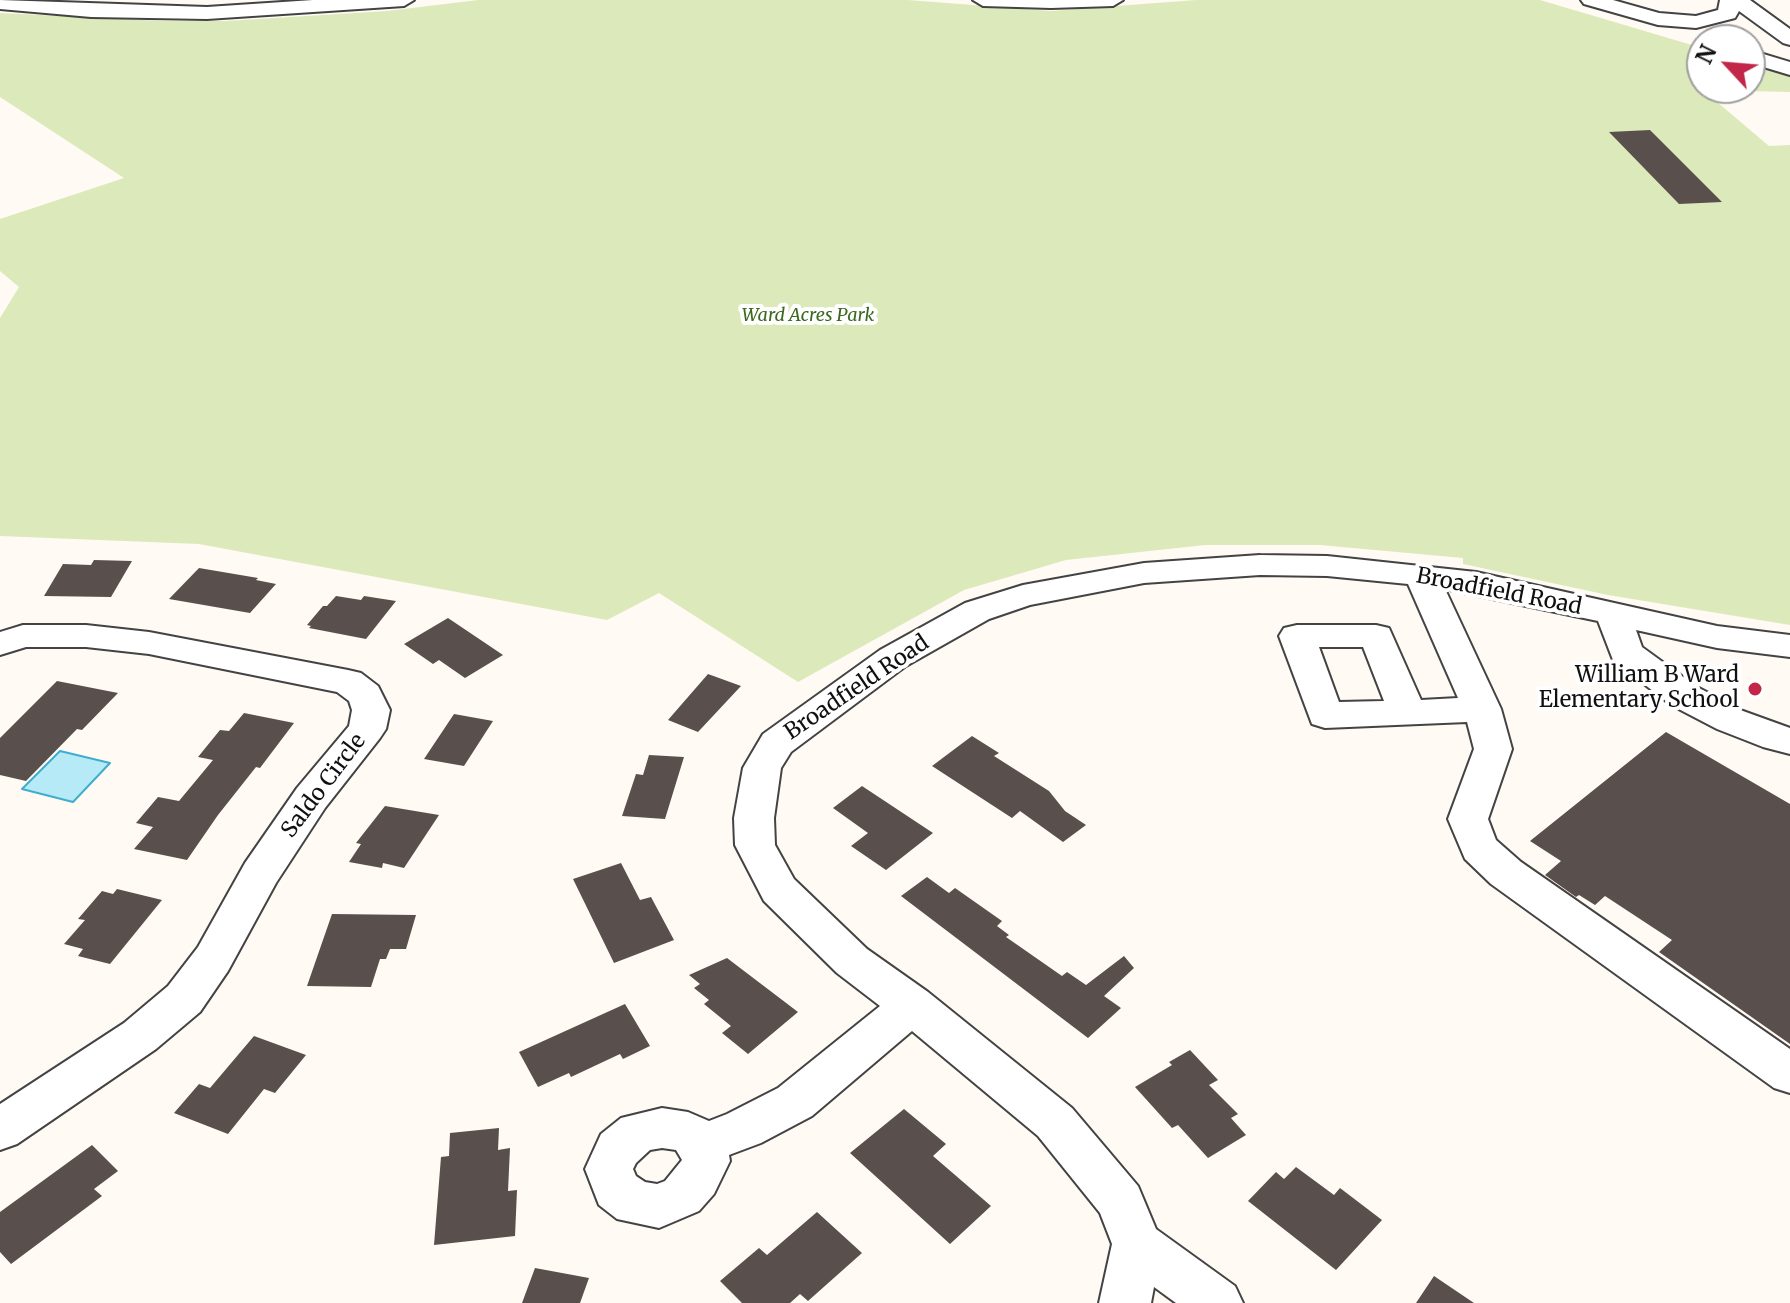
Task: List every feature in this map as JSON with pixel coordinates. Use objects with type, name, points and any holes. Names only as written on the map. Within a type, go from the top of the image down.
[{"type":"street","points":[[0,3],[91,11],[207,13],[404,0]]},
{"type":"street","points":[[983,0],[1113,0]]},
{"type":"street","points":[[1584,2],[1658,19],[1696,22],[1723,17],[1729,11],[1730,0]]},
{"type":"street","points":[[1737,0],[1790,40]]},
{"type":"street","points":[[1584,2],[1686,37]]},
{"type":"street","points":[[1766,49],[1790,40]]},
{"type":"street","points":[[1766,61],[1790,69]]},
{"type":"street","name":"Broadfield Road","points":[[1137,1244],[1120,1201],[1055,1122],[912,1005],[852,961],[779,890],[755,845],[754,818],[762,768],[777,743],[893,658],[977,611],[1023,596],[1144,573],[1260,565],[1327,566],[1421,575],[1476,583],[1717,637],[1790,646]]},
{"type":"street","points":[[1421,575],[1482,709],[1493,749],[1468,819],[1479,848],[1506,873],[1790,1074]]},
{"type":"street","points":[[1614,616],[1626,652],[1646,670],[1684,696],[1730,720],[1790,741]]},
{"type":"street","name":"Saldo Circle","points":[[0,644],[23,636],[86,636],[149,643],[348,682],[365,695],[371,710],[367,729],[311,798],[260,874],[213,959],[184,999],[140,1036],[0,1130]]},
{"type":"street","points":[[1408,713],[1482,709]]},
{"type":"street","points":[[702,1144],[744,1129],[795,1102],[912,1005]]},
{"type":"street","points":[[1125,1303],[1137,1244],[1217,1303]]},
{"type":"green space","name":"Ward Acres Park","points":[[478,0],[908,0],[1051,11],[1196,0],[1540,0],[1686,43],[1686,104],[1720,104],[1769,146],[1790,145],[1790,625],[1608,595],[1463,564],[1463,558],[1320,545],[1205,545],[1066,560],[964,590],[798,682],[659,593],[607,620],[199,544],[0,536],[0,318],[19,287],[0,271],[0,219],[124,178],[0,97],[0,13],[226,21],[387,11]]},
{"type":"green space","name":"Ward Acres Park","points":[[1766,67],[1790,75],[1790,92],[1766,91]]},
{"type":"water","points":[[60,751],[110,763],[73,802],[22,789]]},
{"type":"building","points":[[1650,130],[1722,202],[1679,204],[1609,132]]},
{"type":"building","points":[[94,560],[132,561],[111,597],[44,596],[63,564],[91,565]]},
{"type":"building","points":[[199,568],[276,584],[250,613],[169,599]]},
{"type":"building","points":[[336,596],[396,601],[366,639],[309,628],[311,626],[307,625],[323,606],[327,606]]},
{"type":"building","points":[[448,618],[503,655],[465,678],[439,660],[433,664],[404,644]]},
{"type":"building","points":[[708,674],[741,686],[698,732],[668,720]]},
{"type":"building","points":[[57,681],[118,693],[26,781],[0,775],[0,738]]},
{"type":"building","points":[[244,713],[294,723],[260,768],[256,767],[218,815],[187,860],[134,849],[153,827],[136,823],[158,797],[179,801],[213,760],[198,757],[220,730],[229,731]]},
{"type":"building","points":[[454,714],[493,721],[464,766],[424,759]]},
{"type":"building","points":[[1666,732],[1790,804],[1790,1044],[1659,952],[1672,940],[1605,896],[1595,905],[1579,895],[1576,897],[1545,875],[1561,861],[1530,841]]},
{"type":"building","points":[[972,736],[999,753],[994,756],[1049,791],[1065,811],[1086,825],[1063,842],[1020,811],[1012,818],[932,766]]},
{"type":"building","points":[[649,755],[684,757],[665,819],[622,816],[636,774],[643,775]]},
{"type":"building","points":[[862,786],[933,833],[886,870],[851,846],[868,833],[833,808]]},
{"type":"building","points":[[385,806],[439,815],[404,868],[383,863],[382,868],[349,862],[361,844],[356,843]]},
{"type":"building","points":[[621,863],[640,900],[651,897],[674,940],[614,963],[573,879]]},
{"type":"building","points":[[927,877],[949,893],[955,888],[1002,921],[997,926],[1009,935],[1006,937],[1062,976],[1067,972],[1086,985],[1124,956],[1134,968],[1104,996],[1121,1008],[1088,1038],[901,896]]},
{"type":"building","points":[[117,889],[162,900],[110,964],[78,956],[83,949],[64,944],[85,920],[78,919],[102,891],[113,894]]},
{"type":"building","points":[[332,914],[416,915],[406,949],[390,949],[386,959],[380,959],[371,987],[307,986]]},
{"type":"building","points":[[727,958],[798,1012],[748,1054],[722,1033],[731,1026],[704,1004],[709,1000],[694,988],[700,984],[689,975]]},
{"type":"building","points":[[625,1004],[650,1046],[623,1059],[620,1054],[571,1077],[569,1073],[538,1087],[519,1052]]},
{"type":"building","points":[[254,1036],[306,1055],[275,1093],[264,1089],[228,1134],[174,1113],[199,1084],[210,1088]]},
{"type":"building","points":[[1190,1050],[1218,1080],[1209,1085],[1238,1114],[1231,1118],[1246,1135],[1208,1158],[1178,1125],[1172,1128],[1135,1087]]},
{"type":"building","points":[[904,1109],[946,1144],[933,1156],[991,1206],[950,1244],[850,1153]]},
{"type":"building","points":[[499,1128],[498,1150],[510,1148],[508,1191],[517,1190],[515,1236],[434,1245],[441,1157],[449,1156],[450,1133]]},
{"type":"building","points":[[92,1145],[118,1171],[94,1189],[102,1196],[11,1264],[0,1252],[0,1212]]},
{"type":"building","points":[[1296,1167],[1334,1195],[1340,1188],[1382,1220],[1336,1270],[1248,1201],[1276,1172],[1284,1179]]},
{"type":"building","points":[[817,1212],[862,1253],[808,1301],[800,1294],[790,1303],[742,1303],[720,1281],[759,1248],[767,1255]]},
{"type":"building","points":[[535,1268],[589,1278],[580,1303],[522,1303]]},
{"type":"building","points":[[1434,1276],[1474,1303],[1416,1303]]},
{"type":"place","name":"William B Ward Elementary School","points":[[1755,689]]}]
